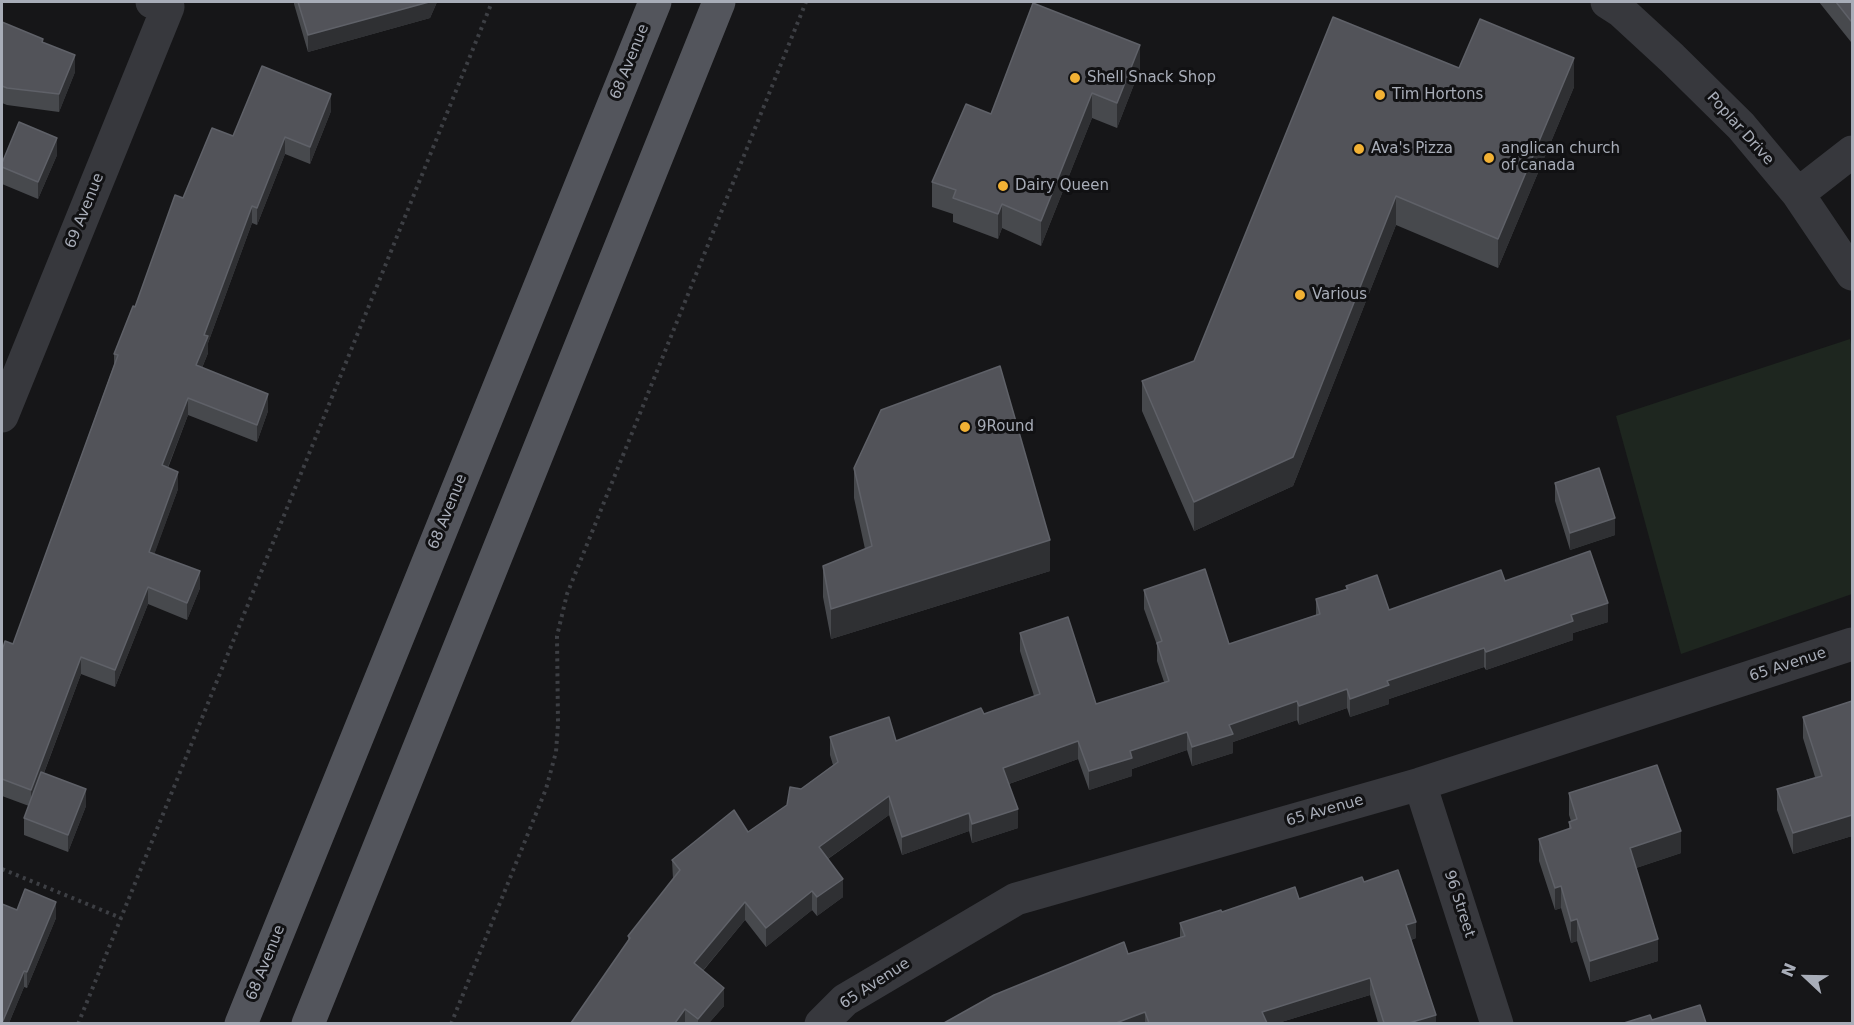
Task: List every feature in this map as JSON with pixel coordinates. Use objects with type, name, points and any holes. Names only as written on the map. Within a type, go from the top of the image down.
[{"type":"main road","name":"68 Avenue","points":[[241,1023],[655,2]]},
{"type":"main road","points":[[308,1023],[719,2]]},
{"type":"street","name":"Poplar Drive","points":[[1607,2],[1621,11],[1672,58],[1740,126],[1798,194],[1852,274]]},
{"type":"street","name":"69 Avenue","points":[[2,416],[160,4]]},
{"type":"street","points":[[1798,194],[1852,152]]},
{"type":"street","name":"65 Avenue","points":[[821,1023],[845,1000],[1016,899],[1420,784],[1852,644]]},
{"type":"street","name":"96 Street","points":[[1420,784],[1497,1023]]},
{"type":"path","points":[[78,1023],[492,2]]},
{"type":"path","points":[[452,1023],[546,789],[556,752],[557,636],[567,594],[806,2]]},
{"type":"path","points":[[2,869],[121,918]]},
{"type":"shaded area","points":[[1850,339],[1852,348],[1852,594],[1681,654],[1616,416]]},
{"type":"building","points":[[298,2],[429,2],[308,35]]},
{"type":"building","points":[[1836,2],[1852,2],[1851,21]]},
{"type":"building","points":[[1033,3],[1140,45],[1117,103],[1092,93],[1041,221],[1002,204],[998,214],[953,198],[956,190],[932,182],[966,104],[991,114]]},
{"type":"building","points":[[1333,17],[1459,68],[1480,19],[1574,58],[1498,239],[1396,196],[1293,457],[1194,502],[1142,381],[1194,361]]},
{"type":"building","points":[[2,22],[75,55],[59,94],[2,86]]},
{"type":"building","points":[[262,66],[331,94],[310,147],[285,137],[257,208],[252,206],[204,335],[208,336],[196,365],[268,394],[257,425],[188,398],[162,465],[178,472],[149,552],[200,571],[187,603],[148,587],[115,670],[81,657],[31,790],[2,779],[2,651],[5,641],[13,644],[118,355],[114,354],[133,306],[135,307],[175,195],[183,198],[212,128],[233,136]]},
{"type":"building","points":[[19,122],[57,138],[38,182],[2,167]]},
{"type":"building","points":[[1000,366],[1050,540],[831,609],[823,566],[872,546],[854,468],[881,410]]},
{"type":"building","points":[[1599,468],[1615,518],[1570,533],[1555,483]]},
{"type":"building","points":[[1590,551],[1608,603],[1571,615],[1573,621],[1486,652],[1484,648],[1387,681],[1389,685],[1350,699],[1347,689],[1299,706],[1297,701],[1229,725],[1233,734],[1192,747],[1187,732],[1130,751],[1132,758],[1089,771],[1078,741],[1003,768],[1018,809],[972,824],[969,813],[902,837],[889,796],[819,847],[843,879],[817,897],[812,891],[766,928],[745,902],[694,963],[724,988],[698,1019],[685,1009],[675,1023],[571,1023],[630,938],[628,936],[680,870],[672,860],[734,810],[748,832],[787,805],[790,787],[801,789],[838,762],[830,737],[889,717],[896,741],[981,708],[984,714],[1040,694],[1020,633],[1068,617],[1096,704],[1169,681],[1157,643],[1162,641],[1144,590],[1205,569],[1229,644],[1320,614],[1316,599],[1348,589],[1346,586],[1377,575],[1389,610],[1501,570],[1505,581]]},
{"type":"building","points":[[1852,701],[1852,815],[1793,833],[1777,789],[1822,776],[1803,717]]},
{"type":"building","points":[[1657,765],[1681,831],[1630,848],[1658,939],[1590,961],[1577,919],[1571,921],[1561,886],[1555,888],[1539,839],[1571,828],[1569,822],[1577,819],[1569,793]]},
{"type":"building","points":[[41,772],[86,789],[68,835],[24,818]]},
{"type":"building","points":[[1398,870],[1416,922],[1406,925],[1436,1015],[1409,1023],[1384,1023],[1370,978],[1262,1012],[1267,1023],[1149,1023],[1145,1012],[1116,1023],[944,1023],[994,995],[1124,942],[1128,954],[1185,936],[1180,923],[1221,910],[1222,912],[1295,887],[1299,899],[1362,877],[1364,882]]},
{"type":"building","points":[[25,889],[56,902],[27,972],[24,971],[2,1023],[2,904],[17,910]]},
{"type":"building","points":[[1700,1005],[1706,1023],[1624,1023],[1650,1015],[1652,1020]]},
{"type":"place","name":"Shell Snack Shop","points":[[1075,78]]},
{"type":"place","name":"Tim Hortons","points":[[1380,95]]},
{"type":"place","name":"Ava's Pizza","points":[[1359,149]]},
{"type":"place","name":"anglican church of canada","points":[[1489,158]]},
{"type":"place","name":"Dairy Queen","points":[[1003,186]]},
{"type":"place","name":"Various","points":[[1300,295]]},
{"type":"place","name":"9Round","points":[[965,427]]}]
